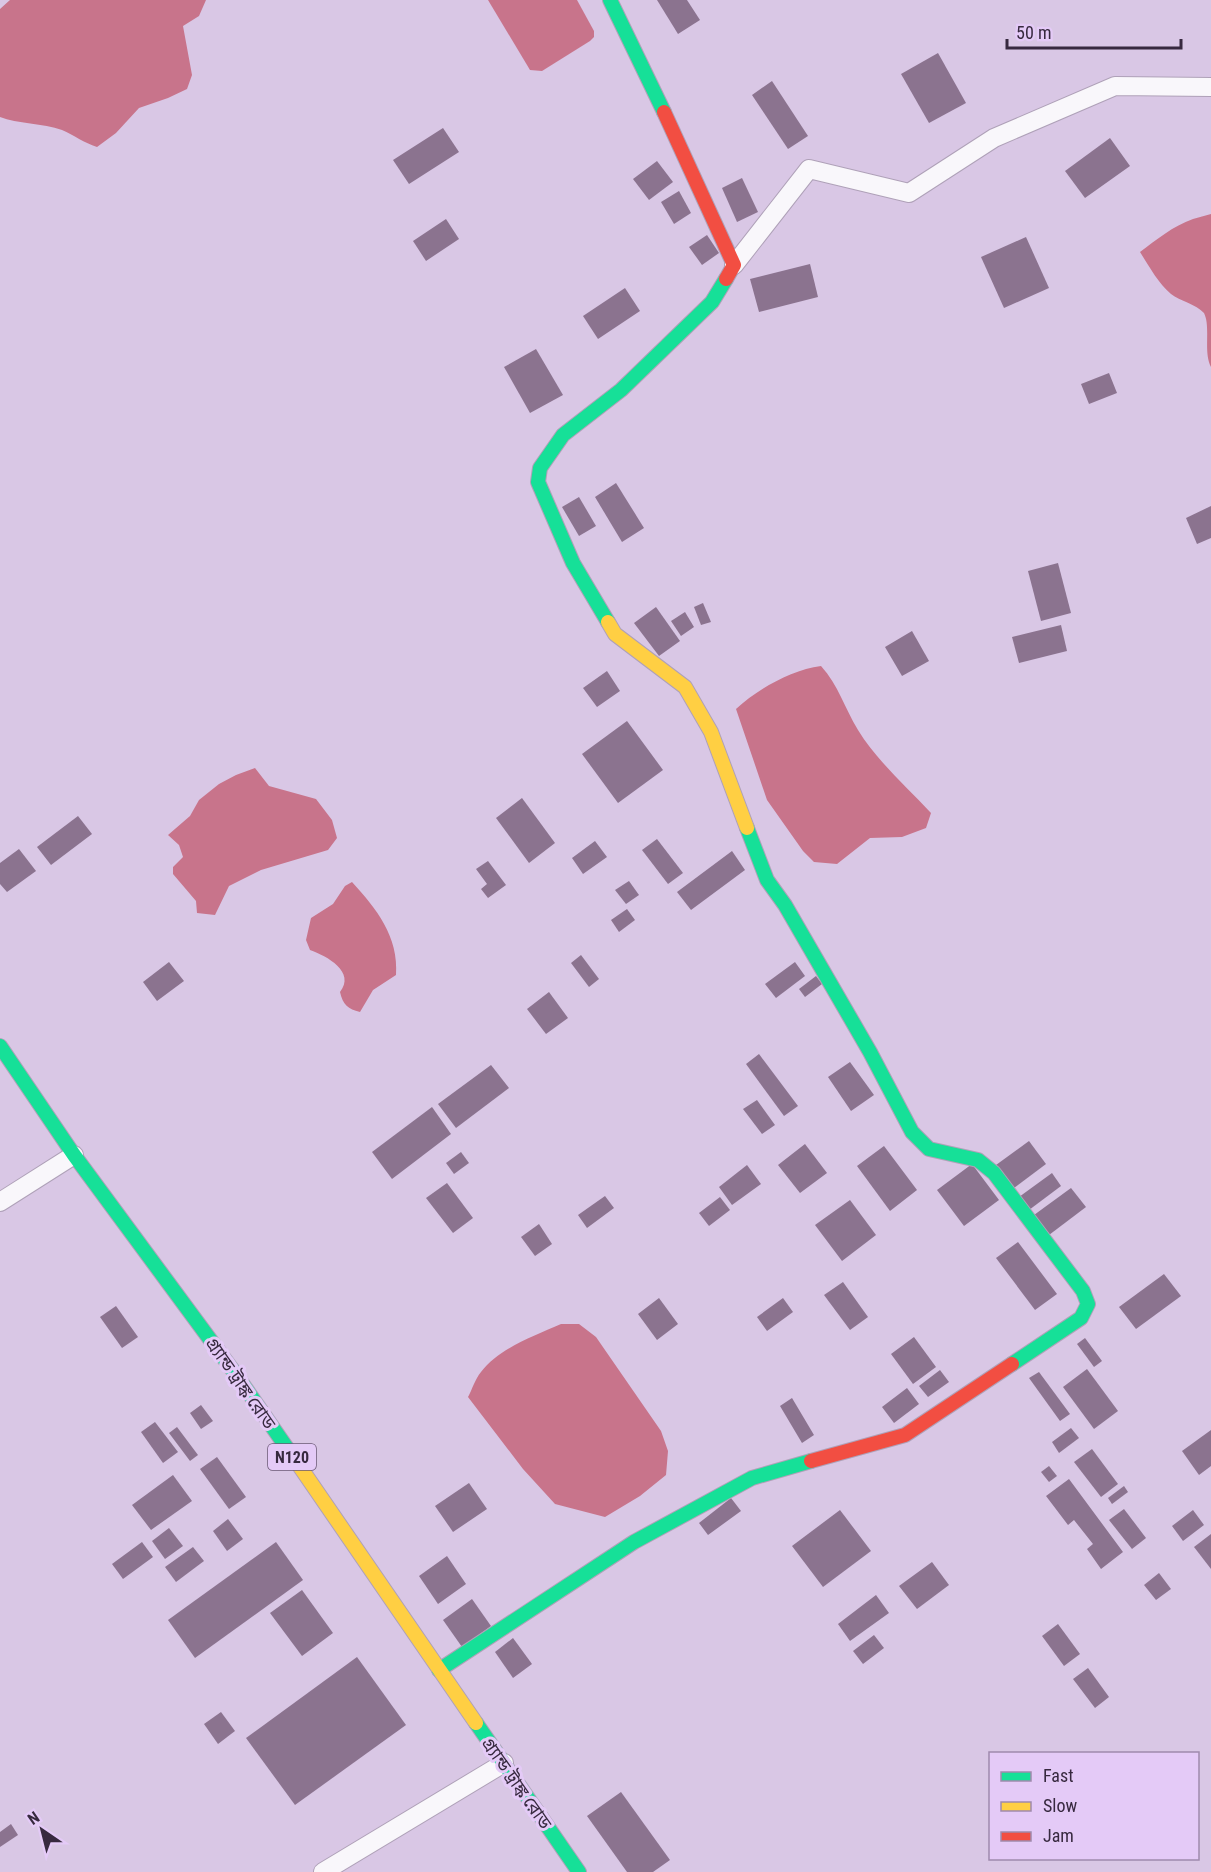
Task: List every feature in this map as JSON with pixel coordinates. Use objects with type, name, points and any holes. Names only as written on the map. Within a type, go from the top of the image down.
[{"type":"main road","points":[[439,1670],[634,1542],[752,1478],[905,1436],[1081,1318],[1088,1304],[1083,1291],[994,1173],[978,1160],[929,1149],[912,1131],[870,1052],[785,905],[766,880],[711,732],[685,687],[615,634],[573,563],[538,482],[540,468],[563,435],[621,390],[712,302],[734,265],[610,0]]},
{"type":"main road","name":"গ্র্যান্ড ট্রাঙ্ক রোড","points":[[0,1046],[74,1155],[237,1376],[579,1872]]},
{"type":"street","points":[[734,265],[809,169],[909,193],[994,138],[1115,86],[1211,87]]},
{"type":"street","points":[[0,1202],[74,1155]]},
{"type":"street","points":[[323,1872],[504,1763]]},
{"type":"shaded area","points":[[10,0],[206,0],[199,16],[183,26],[192,75],[187,89],[139,108],[116,133],[97,147],[62,130],[0,117],[0,9]]},
{"type":"shaded area","points":[[488,0],[577,0],[594,31],[594,37],[542,71],[530,70]]},
{"type":"shaded area","points":[[1211,214],[1211,367],[1204,313],[1166,290],[1140,252],[1179,225]]},
{"type":"shaded area","points":[[821,666],[866,741],[883,763],[931,813],[926,828],[902,837],[870,838],[837,864],[814,862],[803,851],[767,800],[736,709],[754,694],[787,676]]},
{"type":"shaded area","points":[[255,768],[269,786],[316,799],[332,820],[337,838],[328,850],[261,870],[229,886],[215,915],[197,913],[196,901],[173,874],[173,867],[183,857],[179,845],[168,835],[190,816],[199,800],[219,784]]},
{"type":"shaded area","points":[[352,882],[384,924],[394,948],[396,961],[396,975],[373,990],[360,1012],[349,1008],[344,1003],[340,992],[344,985],[342,972],[324,956],[310,950],[306,940],[311,918],[333,904],[345,886]]},
{"type":"shaded area","points":[[561,1324],[579,1324],[596,1337],[661,1431],[668,1451],[666,1475],[640,1496],[605,1517],[555,1504],[523,1469],[468,1397],[479,1375],[497,1356]]},
{"type":"building","points":[[657,0],[687,0],[700,20],[678,34]]},
{"type":"building","points":[[938,53],[966,103],[929,123],[901,74]]},
{"type":"building","points":[[772,81],[808,136],[788,149],[752,95]]},
{"type":"building","points":[[443,128],[459,152],[409,184],[393,160]]},
{"type":"building","points":[[1110,138],[1130,166],[1085,198],[1065,171]]},
{"type":"building","points":[[657,161],[673,182],[649,200],[633,179]]},
{"type":"building","points":[[742,178],[758,212],[737,222],[722,188]]},
{"type":"building","points":[[679,191],[691,213],[674,224],[661,202]]},
{"type":"building","points":[[446,219],[459,239],[426,261],[413,241]]},
{"type":"building","points":[[707,235],[719,253],[702,265],[689,247]]},
{"type":"building","points":[[1026,237],[1049,288],[1004,308],[981,257]]},
{"type":"building","points":[[810,264],[818,297],[759,312],[750,279]]},
{"type":"building","points":[[625,288],[640,311],[598,339],[583,316]]},
{"type":"building","points":[[536,349],[563,395],[530,413],[504,367]]},
{"type":"building","points":[[1109,373],[1117,393],[1089,404],[1081,384]]},
{"type":"building","points":[[616,483],[644,528],[622,542],[595,497]]},
{"type":"building","points":[[579,497],[596,526],[579,536],[562,507]]},
{"type":"building","points":[[1211,506],[1211,538],[1197,544],[1186,518]]},
{"type":"building","points":[[1058,563],[1071,613],[1041,621],[1028,571]]},
{"type":"building","points":[[703,603],[711,622],[701,625],[694,607]]},
{"type":"building","points":[[656,607],[680,641],[659,656],[634,623]]},
{"type":"building","points":[[685,612],[694,627],[681,636],[671,621]]},
{"type":"building","points":[[1061,625],[1067,651],[1019,663],[1012,637]]},
{"type":"building","points":[[912,631],[929,661],[902,676],[885,647]]},
{"type":"building","points":[[607,671],[620,691],[597,707],[583,688]]},
{"type":"building","points":[[627,721],[663,770],[618,803],[582,754]]},
{"type":"building","points":[[522,798],[555,843],[529,863],[496,818]]},
{"type":"building","points":[[78,816],[92,834],[51,865],[37,847]]},
{"type":"building","points":[[657,839],[683,873],[668,884],[642,850]]},
{"type":"building","points":[[595,841],[607,857],[583,874],[572,858]]},
{"type":"building","points":[[19,849],[36,871],[7,892],[0,884],[0,863]]},
{"type":"building","points":[[732,851],[745,870],[691,910],[677,892]]},
{"type":"building","points":[[488,861],[506,885],[488,898],[481,889],[487,884],[476,869]]},
{"type":"building","points":[[629,881],[639,895],[626,904],[615,890]]},
{"type":"building","points":[[627,909],[635,920],[619,932],[611,920]]},
{"type":"building","points":[[581,955],[599,979],[589,987],[571,963]]},
{"type":"building","points":[[169,962],[184,981],[157,1001],[143,982]]},
{"type":"building","points":[[795,962],[805,976],[776,998],[765,984]]},
{"type":"building","points":[[816,976],[822,984],[805,997],[799,989]]},
{"type":"building","points":[[549,992],[568,1018],[546,1034],[527,1009]]},
{"type":"building","points":[[759,1054],[798,1106],[784,1116],[746,1064]]},
{"type":"building","points":[[850,1062],[874,1095],[851,1111],[828,1077]]},
{"type":"building","points":[[491,1065],[509,1088],[456,1128],[438,1104]]},
{"type":"building","points":[[757,1100],[775,1125],[762,1134],[743,1109]]},
{"type":"building","points":[[432,1107],[451,1134],[392,1179],[372,1152]]},
{"type":"building","points":[[1029,1141],[1046,1164],[1014,1188],[996,1165]]},
{"type":"building","points":[[805,1144],[827,1173],[800,1193],[778,1165]]},
{"type":"building","points":[[884,1146],[917,1190],[890,1211],[857,1166]]},
{"type":"building","points":[[461,1152],[469,1163],[454,1174],[446,1163]]},
{"type":"building","points":[[972,1164],[999,1200],[964,1226],[937,1190]]},
{"type":"building","points":[[747,1165],[761,1184],[732,1205],[719,1187]]},
{"type":"building","points":[[1052,1173],[1061,1186],[1029,1210],[1019,1197]]},
{"type":"building","points":[[447,1183],[473,1218],[453,1233],[426,1198]]},
{"type":"building","points":[[1071,1188],[1086,1207],[1049,1235],[1034,1215]]},
{"type":"building","points":[[605,1196],[614,1208],[587,1228],[578,1215]]},
{"type":"building","points":[[720,1197],[730,1210],[709,1226],[699,1213]]},
{"type":"building","points":[[850,1200],[876,1235],[842,1261],[815,1225]]},
{"type":"building","points":[[539,1224],[552,1244],[535,1256],[521,1237]]},
{"type":"building","points":[[1018,1242],[1057,1294],[1035,1310],[996,1258]]},
{"type":"building","points":[[1164,1274],[1181,1296],[1136,1329],[1119,1307]]},
{"type":"building","points":[[843,1282],[868,1317],[850,1330],[824,1295]]},
{"type":"building","points":[[659,1298],[678,1324],[657,1340],[638,1314]]},
{"type":"building","points":[[783,1298],[793,1312],[767,1331],[757,1317]]},
{"type":"building","points":[[116,1306],[138,1337],[122,1348],[100,1317]]},
{"type":"building","points":[[914,1337],[936,1367],[913,1384],[891,1354]]},
{"type":"building","points":[[1085,1338],[1102,1361],[1094,1367],[1077,1344]]},
{"type":"building","points":[[1087,1369],[1118,1411],[1094,1429],[1063,1387]]},
{"type":"building","points":[[940,1370],[949,1382],[928,1397],[919,1386]]},
{"type":"building","points":[[1039,1372],[1070,1414],[1060,1421],[1029,1378]]},
{"type":"building","points":[[907,1388],[919,1404],[894,1423],[882,1407]]},
{"type":"building","points":[[792,1398],[814,1435],[802,1443],[780,1406]]},
{"type":"building","points":[[201,1405],[213,1421],[201,1429],[190,1413]]},
{"type":"building","points":[[155,1422],[178,1452],[163,1463],[141,1432]]},
{"type":"building","points":[[177,1427],[198,1455],[190,1461],[169,1433]]},
{"type":"building","points":[[1071,1428],[1079,1438],[1059,1453],[1052,1442]]},
{"type":"building","points":[[1211,1430],[1211,1466],[1199,1475],[1182,1451]]},
{"type":"building","points":[[1092,1449],[1118,1484],[1101,1497],[1074,1462]]},
{"type":"building","points":[[217,1457],[246,1497],[229,1509],[200,1469]]},
{"type":"building","points":[[1049,1466],[1057,1476],[1049,1482],[1041,1472]]},
{"type":"building","points":[[173,1475],[192,1501],[151,1530],[132,1505]]},
{"type":"building","points":[[1069,1479],[1123,1552],[1101,1569],[1087,1549],[1093,1544],[1074,1520],[1068,1525],[1046,1496]]},
{"type":"building","points":[[469,1483],[487,1509],[453,1532],[435,1506]]},
{"type":"building","points":[[1124,1486],[1128,1492],[1112,1504],[1108,1498]]},
{"type":"building","points":[[731,1498],[741,1511],[708,1535],[699,1523]]},
{"type":"building","points":[[1124,1509],[1146,1538],[1132,1549],[1109,1520]]},
{"type":"building","points":[[840,1510],[871,1551],[823,1587],[792,1546]]},
{"type":"building","points":[[1193,1510],[1204,1525],[1183,1541],[1172,1526]]},
{"type":"building","points":[[228,1519],[243,1539],[227,1551],[213,1531]]},
{"type":"building","points":[[169,1528],[183,1546],[165,1559],[152,1541]]},
{"type":"building","points":[[1211,1534],[1211,1569],[1194,1547]]},
{"type":"building","points":[[142,1542],[153,1557],[123,1579],[112,1564]]},
{"type":"building","points":[[276,1542],[303,1580],[195,1658],[168,1620]]},
{"type":"building","points":[[193,1547],[204,1561],[176,1582],[165,1567]]},
{"type":"building","points":[[447,1556],[466,1584],[438,1604],[419,1576]]},
{"type":"building","points":[[932,1562],[949,1585],[917,1609],[899,1586]]},
{"type":"building","points":[[1159,1573],[1171,1589],[1156,1600],[1144,1585]]},
{"type":"building","points":[[302,1590],[333,1633],[302,1656],[270,1613]]},
{"type":"building","points":[[876,1595],[889,1613],[850,1641],[838,1624]]},
{"type":"building","points":[[472,1599],[491,1626],[462,1647],[443,1620]]},
{"type":"building","points":[[1058,1624],[1080,1654],[1064,1666],[1042,1636]]},
{"type":"building","points":[[874,1635],[884,1648],[863,1664],[853,1651]]},
{"type":"building","points":[[513,1638],[532,1664],[513,1678],[495,1652]]},
{"type":"building","points":[[357,1657],[406,1725],[295,1805],[246,1738]]},
{"type":"building","points":[[1088,1668],[1109,1697],[1095,1708],[1073,1679]]},
{"type":"building","points":[[221,1712],[235,1731],[218,1744],[204,1724]]},
{"type":"building","points":[[621,1792],[670,1860],[653,1872],[627,1872],[587,1816]]},
{"type":"building","points":[[11,1824],[18,1835],[0,1847],[0,1832]]},
{"type":"traffic: fast","points":[[610,0],[664,112]]},
{"type":"traffic: fast","points":[[608,622],[573,563],[538,482],[540,468],[563,435],[621,390],[712,302],[726,279]]},
{"type":"traffic: fast","points":[[747,828],[767,880],[785,905],[870,1052],[912,1132],[929,1149],[978,1160],[994,1173],[1083,1291],[1088,1304],[1081,1318],[1012,1364]]},
{"type":"traffic: fast","points":[[0,1046],[74,1155],[237,1376],[296,1461]]},
{"type":"traffic: fast","points":[[439,1670],[634,1542],[752,1478],[811,1461]]},
{"type":"traffic: fast","points":[[476,1723],[579,1872]]},
{"type":"traffic: slow","points":[[608,622],[615,634],[685,687],[711,732],[747,828]]},
{"type":"traffic: slow","points":[[296,1461],[476,1723]]},
{"type":"traffic: jam","points":[[664,112],[734,265],[726,279]]},
{"type":"traffic: jam","points":[[811,1461],[905,1435],[1012,1364]]}]
